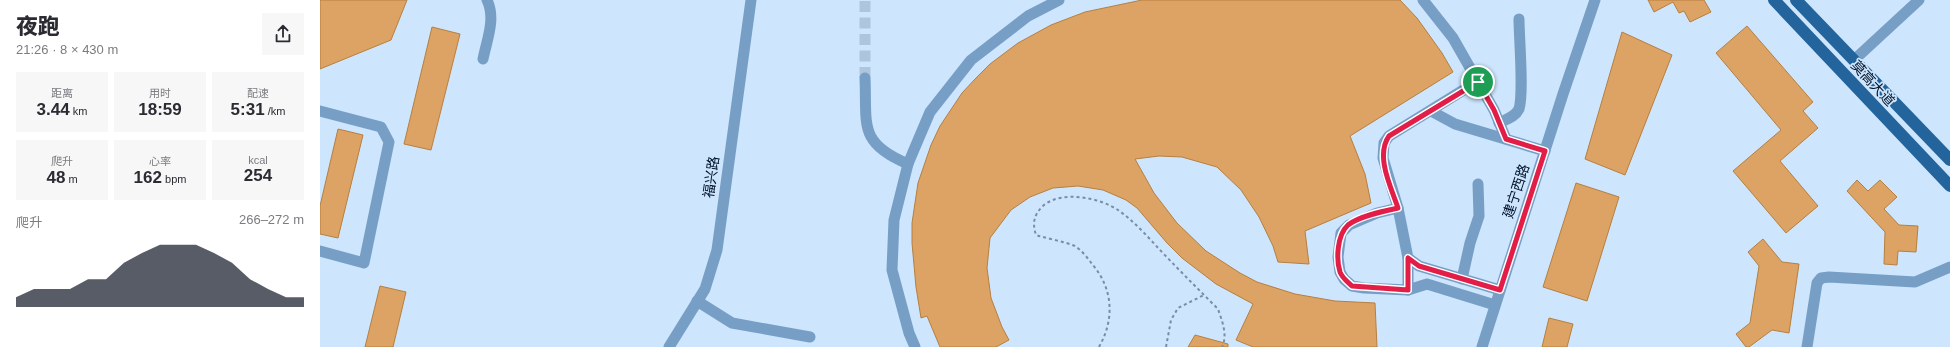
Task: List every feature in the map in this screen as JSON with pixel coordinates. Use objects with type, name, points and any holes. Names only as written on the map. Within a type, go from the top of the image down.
[{"type":"main road","name":"莫高大道","points":[[1774,0],[1950,186]]},
{"type":"main road","name":"莫高大道","points":[[1796,0],[1950,160]]},
{"type":"street","points":[[483,59],[491,25],[491,9],[487,0]]},
{"type":"street","name":"福兴路","points":[[669,347],[705,289],[717,250],[751,0]]},
{"type":"street","points":[[915,347],[909,332],[892,270],[894,220],[908,164],[930,112],[971,60],[1028,16],[1059,0]]},
{"type":"street","points":[[1423,0],[1453,38],[1478,82],[1506,139]]},
{"type":"street","name":"建宁西路","points":[[1482,347],[1595,0]]},
{"type":"street","points":[[1854,60],[1919,0]]},
{"type":"street","points":[[1499,123],[1512,117],[1518,109],[1521,96],[1519,19]]},
{"type":"street","points":[[865,78],[867,130],[876,147],[889,156],[908,164]]},
{"type":"street","points":[[1408,290],[1408,258],[1398,208],[1383,158],[1384,143],[1389,136],[1478,82]]},
{"type":"street","points":[[320,111],[381,127],[389,142],[364,263],[320,250]]},
{"type":"street","points":[[1432,111],[1456,124],[1545,151]]},
{"type":"street","points":[[1462,278],[1470,243],[1479,216],[1478,184]]},
{"type":"street","points":[[1398,208],[1378,213],[1349,225],[1341,233],[1338,257],[1340,272],[1344,279],[1352,286],[1408,290],[1427,284],[1495,305]]},
{"type":"street","points":[[1408,258],[1419,266],[1500,290]]},
{"type":"street","points":[[1807,347],[1817,283],[1821,278],[1829,277],[1915,282],[1950,267]]},
{"type":"street","points":[[697,302],[732,323],[810,337]]},
{"type":"path","points":[[1099,347],[1109,324],[1110,311],[1107,289],[1099,272],[1075,247],[1036,235],[1034,227],[1035,214],[1045,204],[1068,195],[1089,198],[1118,210],[1142,231],[1218,309],[1224,325],[1225,342],[1222,347]]},
{"type":"path","points":[[1166,347],[1171,320],[1178,308],[1204,295]]},
{"type":"building","points":[[320,0],[407,0],[391,40],[320,69]]},
{"type":"building","points":[[1142,0],[1400,0],[1417,18],[1442,53],[1453,72],[1350,136],[1365,174],[1371,203],[1305,231],[1309,264],[1278,262],[1273,246],[1259,217],[1241,190],[1217,167],[1182,157],[1159,156],[1135,159],[1154,193],[1177,223],[1206,251],[1240,273],[1257,282],[1295,294],[1335,301],[1375,303],[1377,347],[1253,347],[1236,340],[1253,304],[1216,284],[1182,258],[1137,208],[1126,200],[1103,190],[1078,186],[1053,188],[1030,197],[1011,210],[990,238],[987,268],[991,298],[1002,327],[1009,340],[996,347],[940,347],[927,316],[921,318],[916,287],[912,243],[912,223],[918,183],[931,145],[940,126],[962,93],[976,78],[990,64],[1018,43],[1051,25],[1085,12]]},
{"type":"building","points":[[1648,0],[1704,0],[1711,12],[1690,22],[1684,11],[1679,13],[1673,2],[1654,12]]},
{"type":"building","points":[[1747,26],[1813,102],[1803,111],[1818,128],[1780,161],[1818,206],[1786,233],[1733,171],[1781,130],[1716,53]]},
{"type":"building","points":[[432,27],[460,34],[431,150],[404,144]]},
{"type":"building","points":[[1622,32],[1672,55],[1625,175],[1585,159]]},
{"type":"building","points":[[338,129],[363,135],[338,238],[320,234],[320,206]]},
{"type":"building","points":[[1857,180],[1868,191],[1880,180],[1897,197],[1884,209],[1899,225],[1918,226],[1916,252],[1898,251],[1897,265],[1884,264],[1885,232],[1847,191]]},
{"type":"building","points":[[1576,183],[1619,197],[1587,301],[1543,287]]},
{"type":"building","points":[[1763,239],[1782,262],[1799,264],[1789,333],[1772,330],[1749,347],[1746,347],[1736,334],[1750,323],[1759,266],[1748,252]]},
{"type":"building","points":[[380,286],[406,292],[393,347],[365,347]]},
{"type":"building","points":[[1549,318],[1573,324],[1567,347],[1542,347]]},
{"type":"building","points":[[1195,335],[1228,344],[1228,347],[1188,347]]},
{"type":"tunnel","points":[[865,0],[865,78]]},
{"type":"route","points":[[1478,82],[1494,110],[1506,139],[1545,151],[1500,290],[1419,266],[1408,258],[1408,290],[1352,286],[1344,279],[1340,272],[1338,257],[1341,233],[1349,225],[1378,213],[1398,208],[1383,158],[1384,143],[1389,136],[1478,82]]}]
